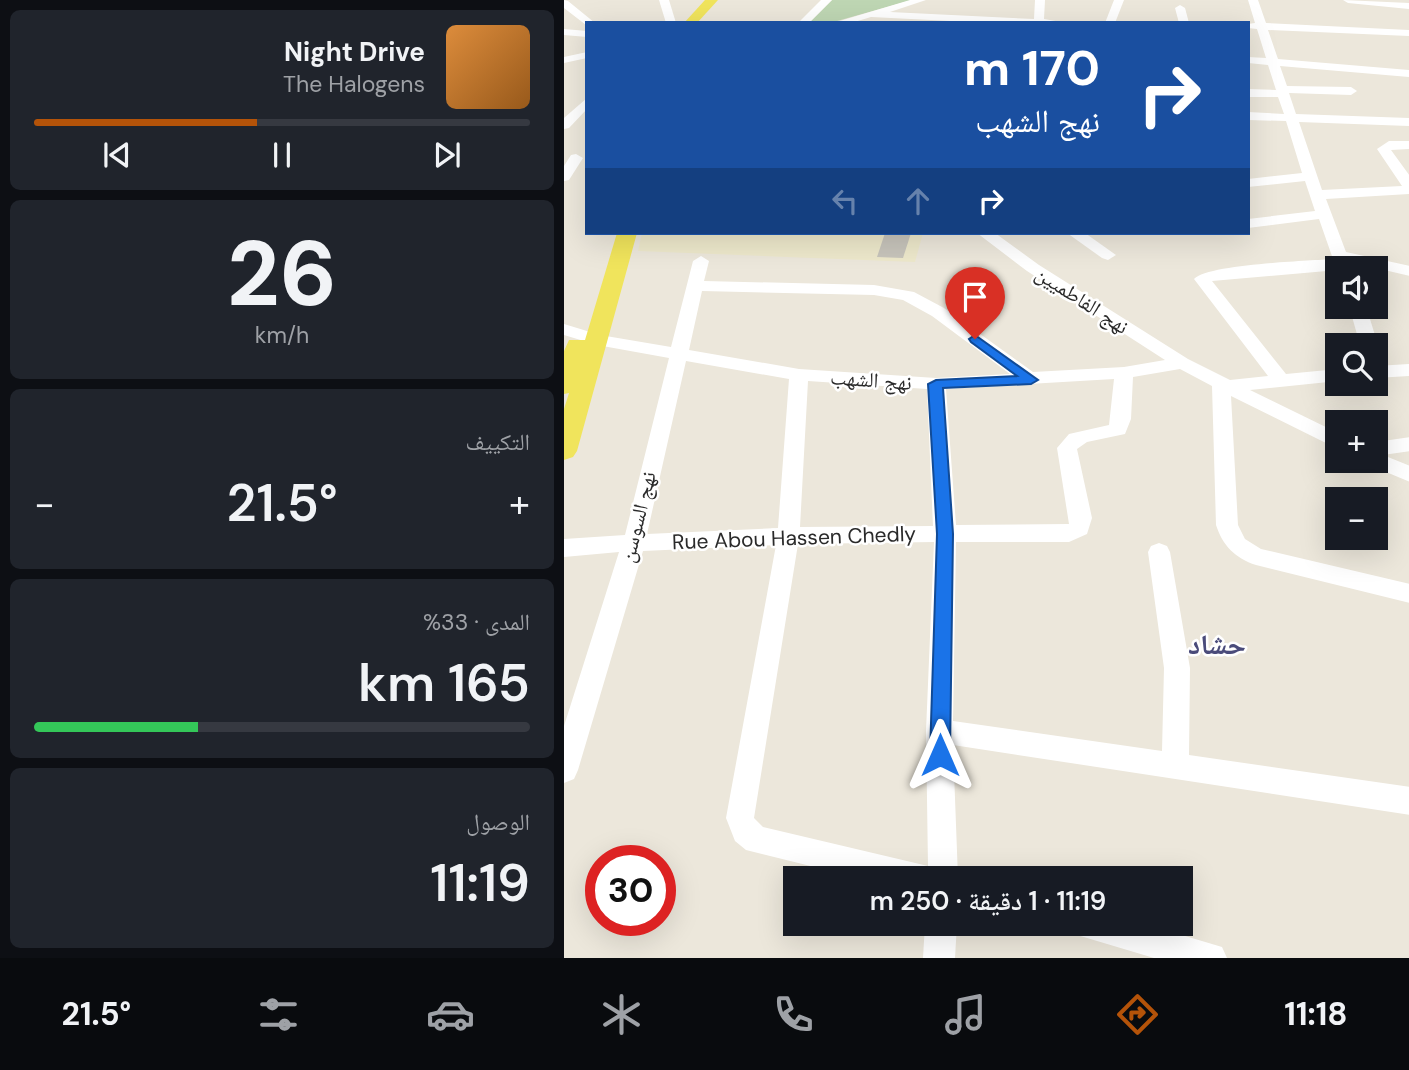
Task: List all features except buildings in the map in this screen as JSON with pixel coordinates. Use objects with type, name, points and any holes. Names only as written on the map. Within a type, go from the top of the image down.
[{"type":"main road","points":[[693,21],[712,0]]},
{"type":"main road","points":[[702,21],[720,0]]},
{"type":"main road","points":[[564,387],[610,235]]},
{"type":"main road","points":[[564,451],[581,334],[626,235]]},
{"type":"street","points":[[664,0],[670,21]]},
{"type":"street","points":[[805,21],[826,0]]},
{"type":"street","points":[[845,21],[921,0]]},
{"type":"street","points":[[1039,21],[1040,0]]},
{"type":"street","points":[[1111,21],[1119,0]]},
{"type":"street","points":[[1254,0],[1255,26],[1275,62],[1310,176],[1340,256]]},
{"type":"street","points":[[1255,26],[1409,32],[1405,4],[1348,0]]},
{"type":"street","points":[[564,3],[587,21]]},
{"type":"street","points":[[1180,8],[1183,21]]},
{"type":"street","points":[[871,14],[1018,21]]},
{"type":"street","points":[[564,32],[585,33]]},
{"type":"street","points":[[564,60],[585,55]]},
{"type":"street","points":[[1250,60],[1409,75]]},
{"type":"street","points":[[1250,93],[1351,92]]},
{"type":"street","points":[[564,125],[585,104]]},
{"type":"street","points":[[1250,116],[1409,122]]},
{"type":"street","points":[[1318,195],[1409,189],[1384,149],[1389,145],[1409,145]]},
{"type":"street","points":[[564,177],[576,158]]},
{"type":"street","points":[[1250,183],[1310,176]]},
{"type":"street","points":[[1250,224],[1325,214]]},
{"type":"street","name":"نهج الفاطميين","points":[[988,235],[1033,268],[1182,363],[1325,435]]},
{"type":"street","points":[[1078,235],[1108,256]]},
{"type":"street","name":"نهج السوسن","points":[[564,770],[633,542],[701,261]]},
{"type":"street","points":[[1280,379],[1202,279],[1215,274],[1325,264]]},
{"type":"street","points":[[1388,268],[1409,271]]},
{"type":"street","points":[[694,286],[874,290],[908,296],[938,312],[1031,380]]},
{"type":"street","name":"نهج الشهب","points":[[581,334],[799,375],[936,384],[1124,373],[1182,363]]},
{"type":"street","points":[[1388,370],[1409,370]]},
{"type":"street","name":"Rue Abou Hassen Chedly","points":[[564,548],[633,542],[945,534],[1069,534],[1079,528],[1081,518],[1067,448],[1070,441],[1079,436],[1110,433],[1118,429],[1124,373]]},
{"type":"street","points":[[799,375],[788,538],[740,818],[745,831],[756,840],[869,866]]},
{"type":"street","points":[[1325,376],[1224,384],[1227,525],[1231,538],[1241,549],[1256,556],[1409,594]]},
{"type":"street","points":[[936,384],[945,534],[939,731],[943,866]]},
{"type":"street","points":[[1388,447],[1409,444]]},
{"type":"street","points":[[1388,465],[1409,475]]},
{"type":"street","points":[[1159,552],[1178,668],[1175,766]]},
{"type":"street","points":[[939,731],[1409,801]]},
{"type":"street","points":[[939,958],[940,936]]},
{"type":"street","points":[[1131,936],[1211,958]]},
{"type":"shaded area","points":[[642,235],[922,235],[915,262],[638,251]]},
{"type":"green space","points":[[832,0],[912,0],[837,21],[811,21]]},
{"type":"district","name":"حشاد","points":[[1217,644]]},
{"type":"route","points":[[940,755],[945,534],[936,384],[1031,380],[975,339]]}]
